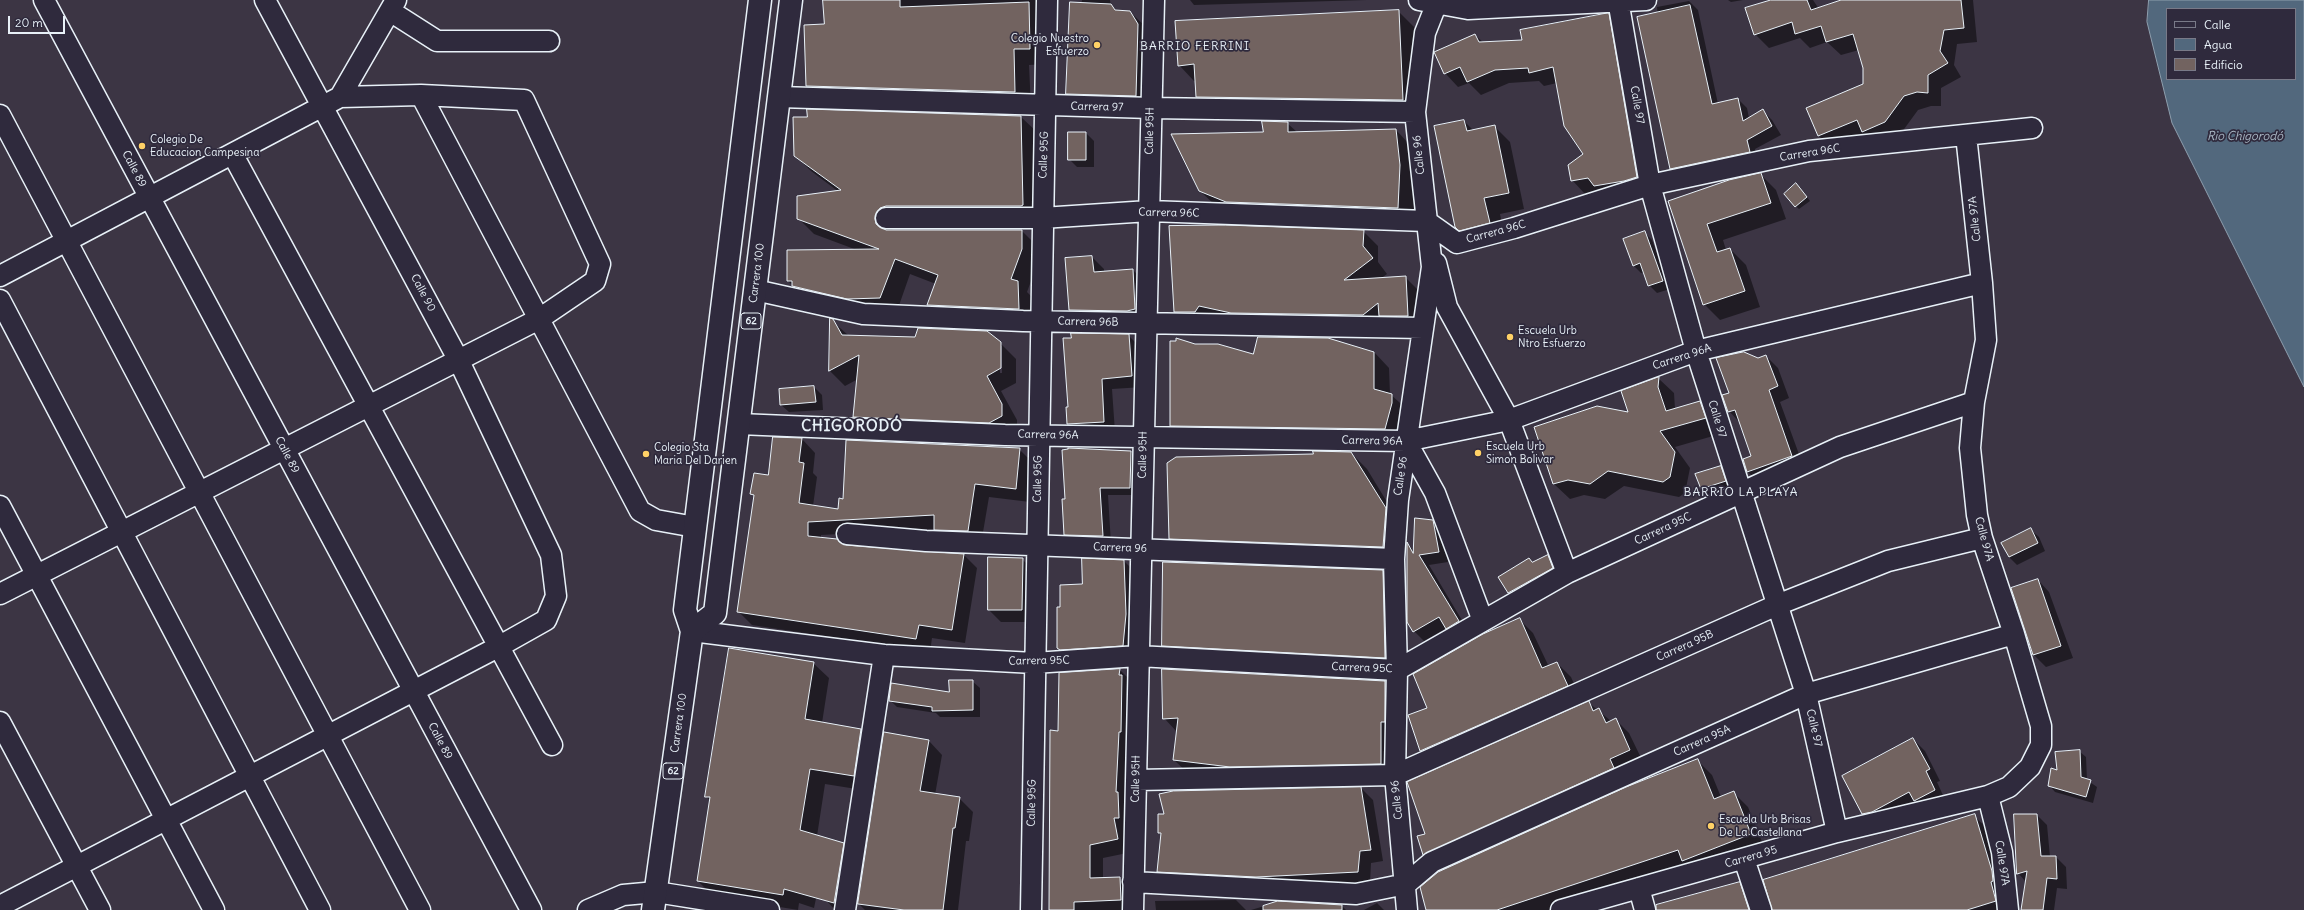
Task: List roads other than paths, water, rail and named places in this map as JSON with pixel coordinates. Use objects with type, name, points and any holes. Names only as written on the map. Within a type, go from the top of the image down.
[{"type":"highway","name":"Carrera 100","points":[[654,901],[692,631],[685,610],[760,0]]},
{"type":"highway","name":"Carrera 100","points":[[692,631],[715,613],[791,0]]},
{"type":"street","name":"Calle 89","points":[[44,0],[531,910]]},
{"type":"street","name":"Calle 90","points":[[265,0],[332,102],[551,554],[556,596],[546,620],[498,647]]},
{"type":"street","name":"Calle 95G","points":[[1031,910],[1036,545],[1047,0]]},
{"type":"street","name":"Calle 95H","points":[[1133,910],[1154,0]]},
{"type":"street","points":[[1419,0],[1438,2],[1468,9],[1646,0]]},
{"type":"street","name":"Calle 97","points":[[1618,1],[1650,185],[1696,351],[1740,493],[1806,694],[1838,832]]},
{"type":"street","name":"Calle 96","points":[[1407,910],[1406,884],[1395,774],[1396,670],[1394,559],[1398,500],[1432,267],[1415,112],[1424,33],[1438,2]]},
{"type":"street","points":[[332,102],[393,6],[437,41],[549,41]]},
{"type":"street","points":[[421,95],[640,511],[656,520],[696,527]]},
{"type":"street","points":[[0,276],[332,102],[421,95],[524,100],[600,264],[595,281],[539,319],[0,594]]},
{"type":"street","name":"Carrera 97","points":[[779,97],[1046,106],[1415,112]]},
{"type":"street","points":[[0,115],[420,910]]},
{"type":"street","name":"Carrera 96C","points":[[886,218],[1042,218],[1149,211],[1426,221],[1457,243],[1514,228],[1650,185],[1809,151],[2032,128]]},
{"type":"street","name":"Calle 97A","points":[[1966,135],[1982,283],[1986,340],[1974,402],[1970,448],[1977,515],[1982,538],[2014,634],[2040,726],[2042,745],[2030,767],[2009,787],[1988,796],[2002,852],[2007,910]]},
{"type":"street","points":[[233,155],[552,746]]},
{"type":"street","points":[[1426,221],[1447,307],[1510,420],[1567,573]]},
{"type":"street","name":"Carrera 96A","points":[[738,424],[1038,435],[1406,441],[1510,420],[1696,351],[1982,283]]},
{"type":"street","name":"Carrera 96B","points":[[755,290],[863,314],[1040,321],[1423,328]]},
{"type":"street","points":[[0,300],[320,910]]},
{"type":"street","name":"Carrera 95C","points":[[692,631],[884,655],[1034,663],[1138,656],[1396,670],[1567,573],[1840,447],[1974,402]]},
{"type":"street","points":[[1406,441],[1435,493],[1483,621]]},
{"type":"street","points":[[0,506],[214,910]]},
{"type":"street","name":"Carrera 96","points":[[848,534],[926,541],[1394,559]]},
{"type":"street","name":"Carrera 95B","points":[[1395,774],[1777,605],[1888,561],[1982,538]]},
{"type":"street","name":"Carrera 95A","points":[[1406,884],[1432,862],[1806,694],[2014,634]]},
{"type":"street","points":[[0,906],[498,647]]},
{"type":"street","points":[[845,910],[884,655]]},
{"type":"street","points":[[0,722],[100,910]]},
{"type":"street","points":[[1136,780],[1395,774]]},
{"type":"street","name":"Carrera 95","points":[[1561,910],[1838,832],[1988,796]]},
{"type":"street","points":[[1744,859],[1761,910]]},
{"type":"street","points":[[1133,882],[1356,894],[1406,884]]},
{"type":"street","points":[[1639,888],[1645,910]]},
{"type":"street","points":[[588,910],[623,895],[654,901],[769,910]]},
{"type":"water","name":"Rio Chigorodó","points":[[2149,0],[2304,0],[2304,387],[2172,123],[2147,22]]},
{"type":"place","name":"Colegio Nuestro Esfuerzo","points":[[1097,45]]},
{"type":"place","name":"Colegio De Educacion Campesina","points":[[142,146]]},
{"type":"place","name":"Escuela Urb Ntro Esfuerzo","points":[[1510,337]]},
{"type":"place","name":"Escuela Urb Simon Bolivar","points":[[1478,453]]},
{"type":"place","name":"Colegio Sta Maria Del Darien","points":[[646,454]]},
{"type":"place","name":"Escuela Urb Brisas De La Castellana","points":[[1711,826]]},
{"type":"district","name":"BARRIO FERRINI","points":[[1195,47]]},
{"type":"district","name":"CHIGORODÓ","points":[[852,427]]},
{"type":"district","name":"BARRIO LA PLAYA","points":[[1741,493]]}]
